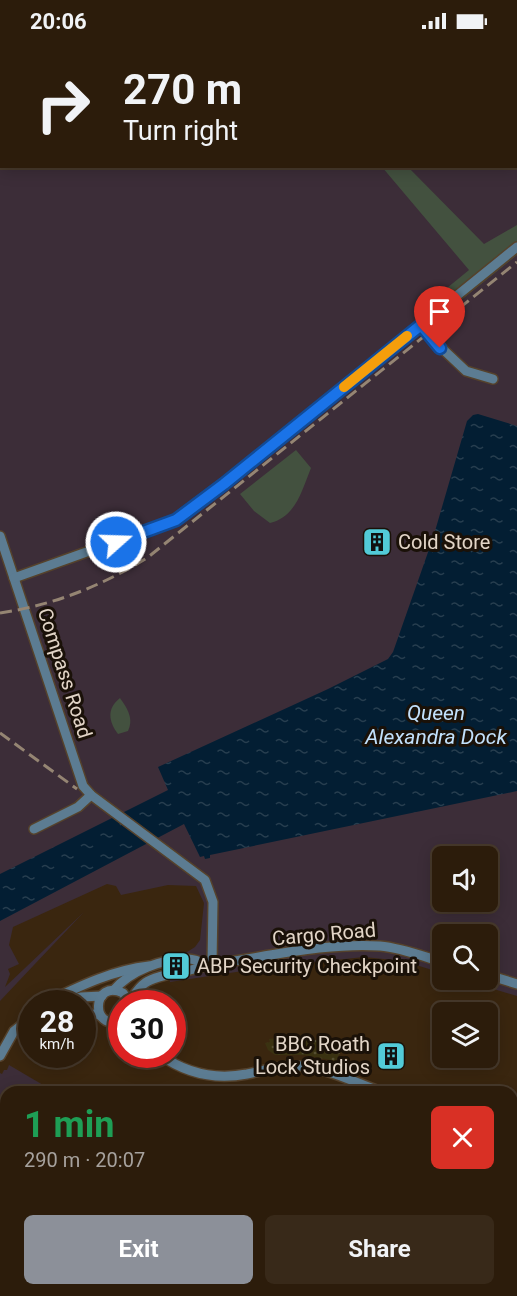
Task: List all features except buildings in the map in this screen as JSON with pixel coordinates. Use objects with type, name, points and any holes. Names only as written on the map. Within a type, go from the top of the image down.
[{"type":"street","points":[[14,578],[176,520],[224,484],[517,247]]},
{"type":"street","points":[[421,325],[431,338],[466,371],[493,379]]},
{"type":"street","name":"Compass Road","points":[[0,536],[83,786],[91,795],[205,880],[212,896],[210,964]]},
{"type":"street","points":[[34,829],[78,807],[91,795]]},
{"type":"street","name":"Cargo Road","points":[[210,964],[358,946],[400,949],[432,959]]},
{"type":"street","points":[[74,990],[135,967],[190,958],[210,964]]},
{"type":"street","points":[[140,990],[151,980],[195,970],[210,964]]},
{"type":"street","points":[[114,990],[119,984],[149,966]]},
{"type":"street","points":[[498,978],[517,984]]},
{"type":"street","points":[[96,996],[108,993]]},
{"type":"street","points":[[102,996],[98,1005],[100,1015],[108,1020]]},
{"type":"street","points":[[96,1015],[100,1015]]},
{"type":"street","points":[[0,1056],[18,1028]]},
{"type":"street","points":[[185,1068],[203,1074],[231,1076],[279,1067],[303,1066],[366,1086]]},
{"type":"shaded area","points":[[0,168],[517,168],[517,996],[497,990],[498,924],[432,924],[432,970],[403,961],[364,957],[269,967],[170,982],[165,955],[187,952],[195,947],[200,940],[204,903],[196,886],[168,885],[121,895],[116,886],[107,884],[13,927],[9,945],[19,964],[8,969],[10,974],[5,987],[84,912],[0,1001]]},
{"type":"shaded area","points":[[9,1065],[45,1086],[0,1086],[0,1073],[7,1070]]},
{"type":"green space","points":[[383,168],[409,168],[484,244],[517,225],[517,255],[435,321],[425,306],[469,270]]},
{"type":"green space","points":[[296,450],[311,468],[292,509],[279,520],[270,523],[254,511],[240,494]]},
{"type":"green space","points":[[120,698],[130,717],[130,726],[128,731],[118,734],[110,715],[113,706]]},
{"type":"sand","points":[[301,1035],[342,1049],[336,1061],[304,1055],[275,1055],[268,1050],[265,1043],[270,1042],[269,1039]]},
{"type":"water","name":"Queen Alexandra Dock","points":[[478,414],[517,426],[517,791],[210,855],[210,858],[205,859],[204,856],[200,857],[184,824],[0,921],[0,874],[168,790],[158,767],[388,659],[393,652],[433,538],[467,421],[473,415]]},
{"type":"railway","points":[[0,613],[39,605],[95,586],[147,558],[517,262]]},
{"type":"railway","points":[[0,733],[77,789]]},
{"type":"slow traffic","points":[[344,387],[407,336]]},
{"type":"place","name":"Cold Store","points":[[377,542]]},
{"type":"place","name":"ABP Security Checkpoint","points":[[176,966]]},
{"type":"place","name":"BBC Roath Lock Studios","points":[[391,1056]]},
{"type":"route","points":[[116,542],[176,520],[421,325],[440,348]]}]
